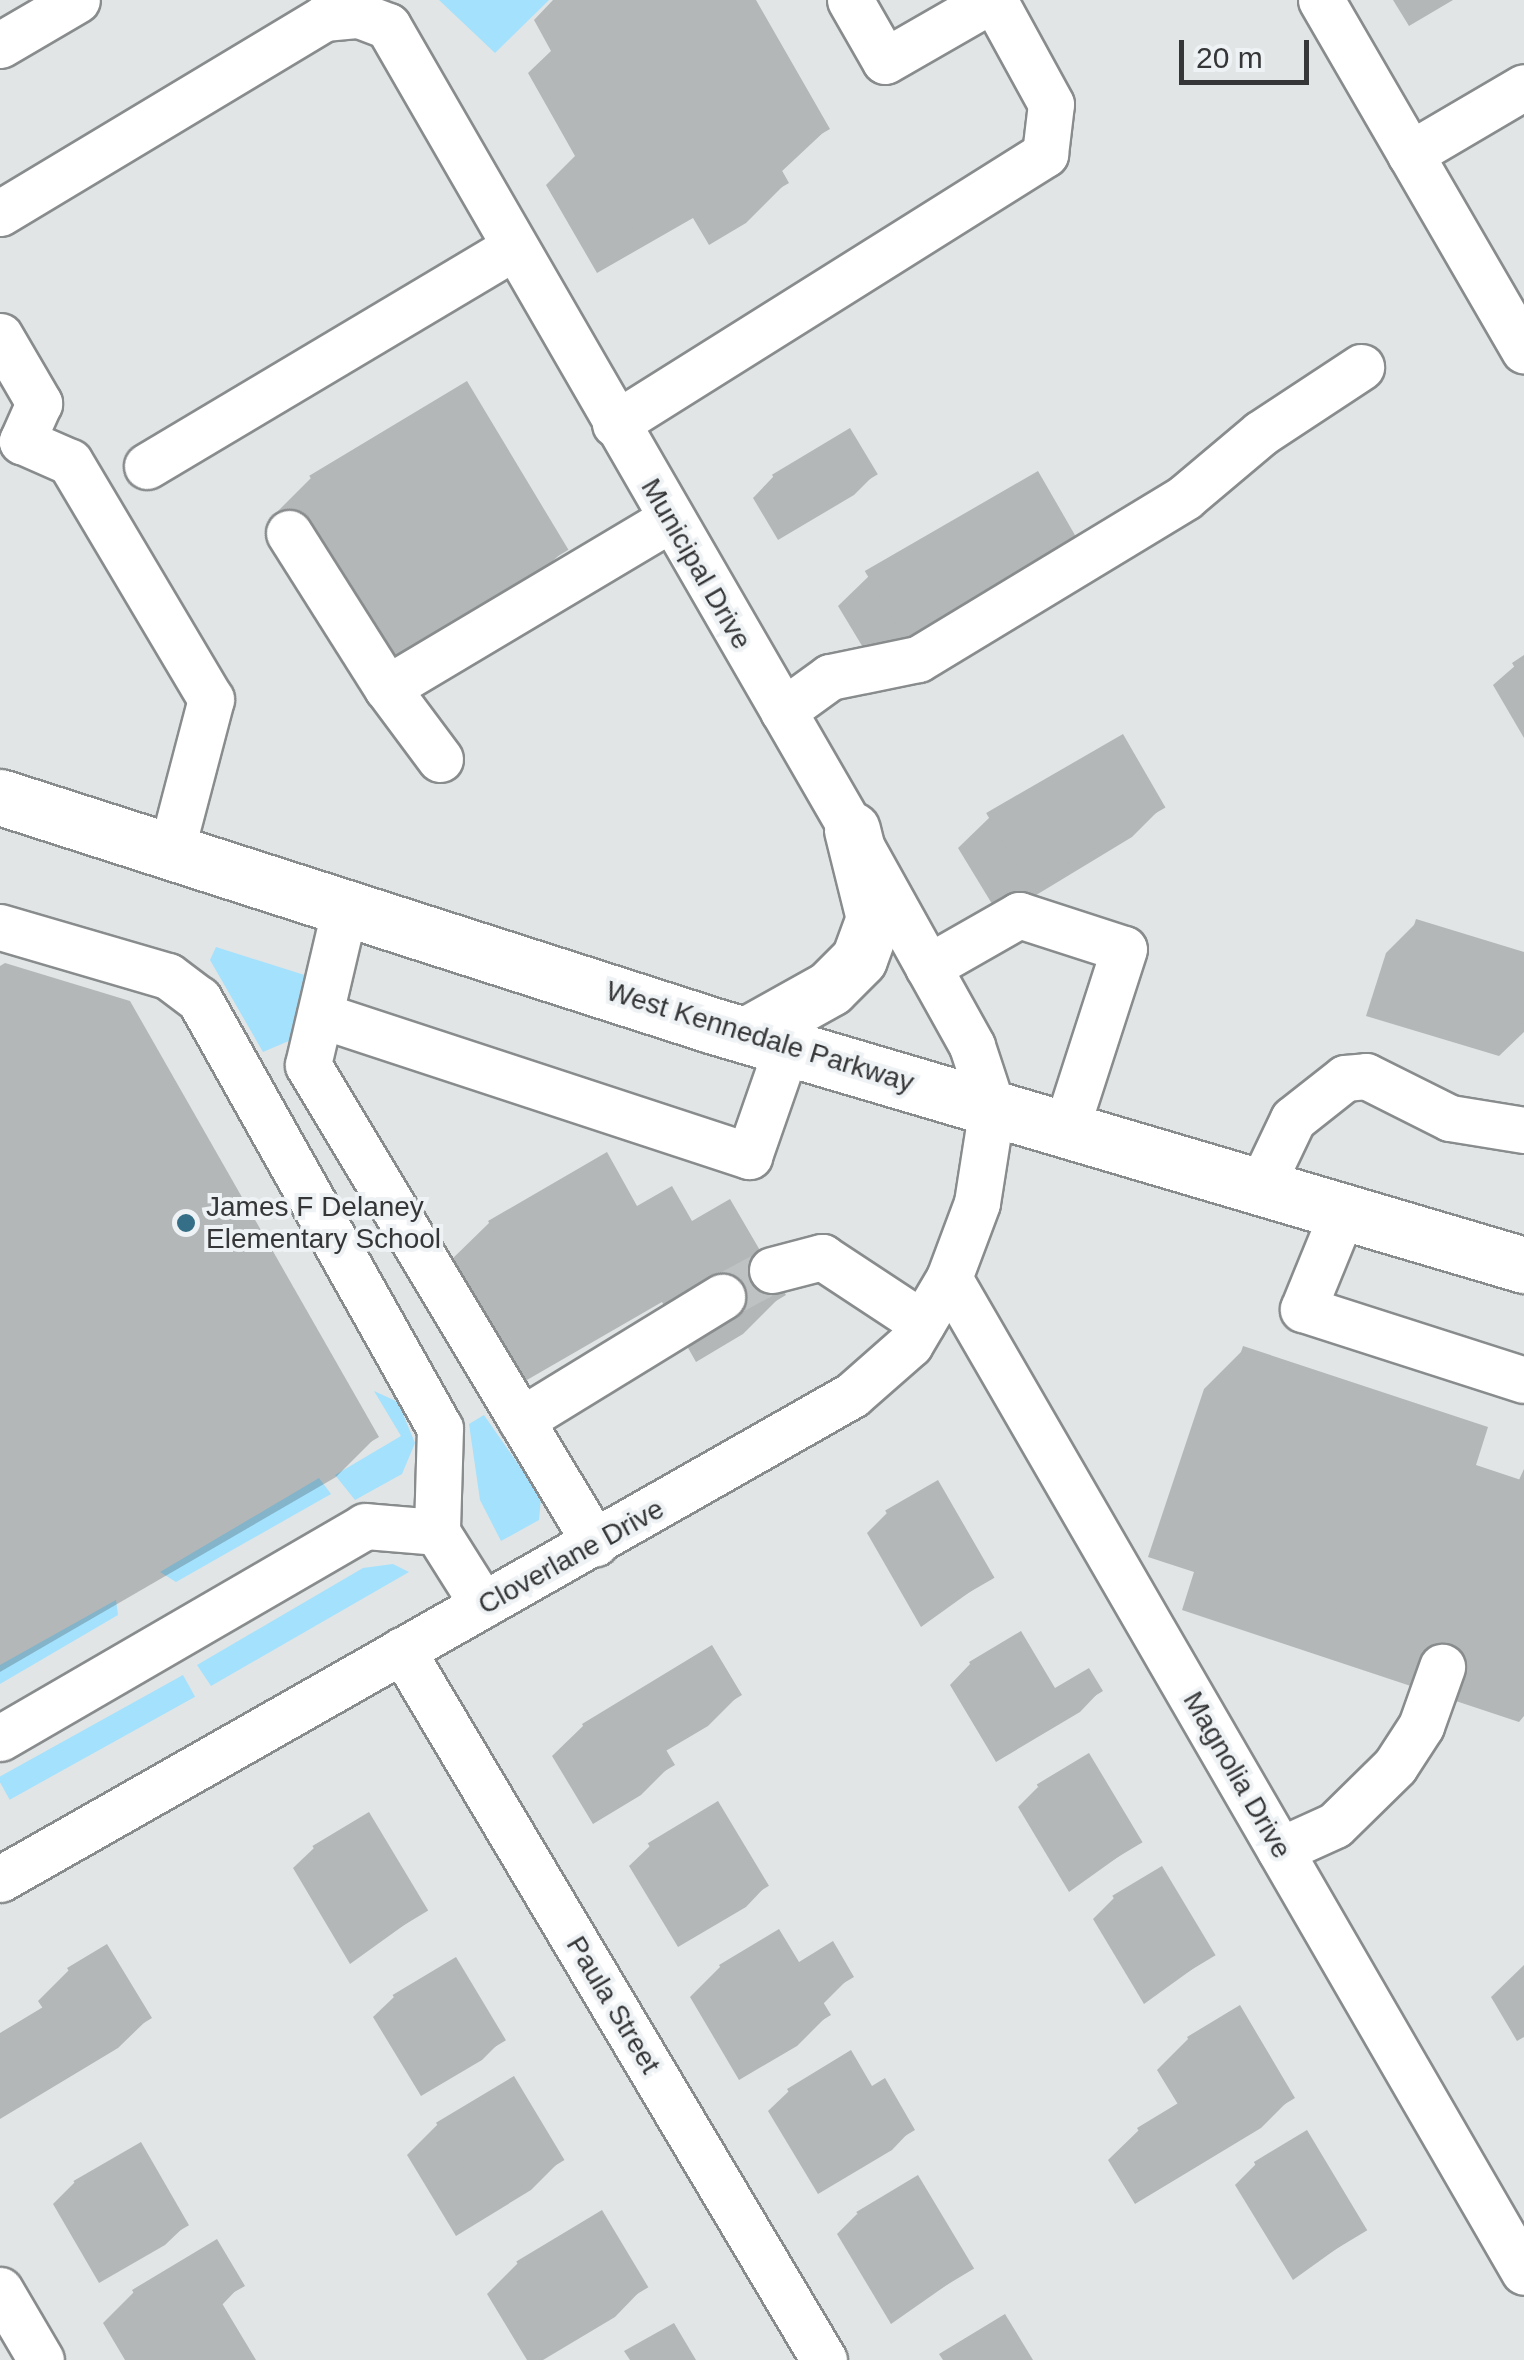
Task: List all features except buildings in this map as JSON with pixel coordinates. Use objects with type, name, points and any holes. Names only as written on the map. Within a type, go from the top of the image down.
[{"type":"main road","name":"West Kennedale Parkway","points":[[0,796],[766,1041],[1524,1264]]},
{"type":"main road","points":[[766,1041],[830,988],[858,959],[874,918],[852,830]]},
{"type":"street","points":[[0,46],[77,0]]},
{"type":"street","points":[[615,424],[1045,154],[1051,104],[992,0],[886,61],[850,0]]},
{"type":"street","points":[[1321,0],[1524,350]]},
{"type":"street","name":"Municipal Drive","points":[[0,214],[324,18],[359,15],[388,26],[852,830],[972,1046],[992,1107]]},
{"type":"street","points":[[1410,154],[1524,87]]},
{"type":"street","points":[[147,466],[514,247]]},
{"type":"street","points":[[0,336],[39,404],[11,437],[70,462],[211,700],[171,852]]},
{"type":"street","points":[[782,712],[830,677],[918,660],[1184,497],[1261,432],[1361,368]]},
{"type":"street","points":[[386,688],[670,520]]},
{"type":"street","points":[[289,533],[386,688],[440,759]]},
{"type":"street","points":[[345,907],[308,1064],[595,1544]]},
{"type":"street","points":[[928,967],[1019,914],[1124,949],[1066,1129]]},
{"type":"street","points":[[0,927],[168,976],[199,999],[440,1428],[438,1532],[483,1605]]},
{"type":"street","points":[[320,1016],[749,1156],[766,1041]]},
{"type":"street","points":[[1261,1186],[1293,1119],[1346,1078],[1366,1076],[1450,1118],[1524,1130]]},
{"type":"street","name":"Cloverlane Drive","points":[[0,1879],[852,1395],[910,1344],[950,1278],[977,1203],[992,1107]]},
{"type":"street","points":[[1343,1211],[1303,1308],[1524,1380]]},
{"type":"street","points":[[772,1270],[822,1257],[922,1324]]},
{"type":"street","name":"Magnolia Drive","points":[[950,1278],[1524,2272]]},
{"type":"street","points":[[521,1420],[722,1297]]},
{"type":"street","points":[[0,1738],[365,1526],[438,1532]]},
{"type":"street","name":"Paula Street","points":[[402,1650],[824,2360]]},
{"type":"street","points":[[1280,1850],[1336,1825],[1395,1766],[1421,1726],[1442,1666]]},
{"type":"street","points":[[0,2290],[41,2360]]},
{"type":"shaded area","points":[[439,0],[549,0],[495,53]]},
{"type":"shaded area","points":[[216,947],[314,978],[298,1037],[263,1052],[210,960]]},
{"type":"shaded area","points":[[374,1391],[398,1402],[415,1443],[402,1474],[355,1500],[335,1475],[401,1436]]},
{"type":"shaded area","points":[[484,1415],[541,1497],[539,1520],[501,1541],[480,1500],[469,1424]]},
{"type":"shaded area","points":[[319,1478],[331,1494],[176,1582],[160,1572]]},
{"type":"shaded area","points":[[393,1564],[409,1572],[211,1686],[197,1665],[363,1568]]},
{"type":"shaded area","points":[[116,1600],[118,1615],[0,1684],[0,1665]]},
{"type":"shaded area","points":[[183,1675],[195,1697],[10,1800],[0,1776]]},
{"type":"tunnel","points":[[722,1297],[772,1270]]},
{"type":"place","name":"James F Delaney Elementary School","points":[[186,1223]]}]
